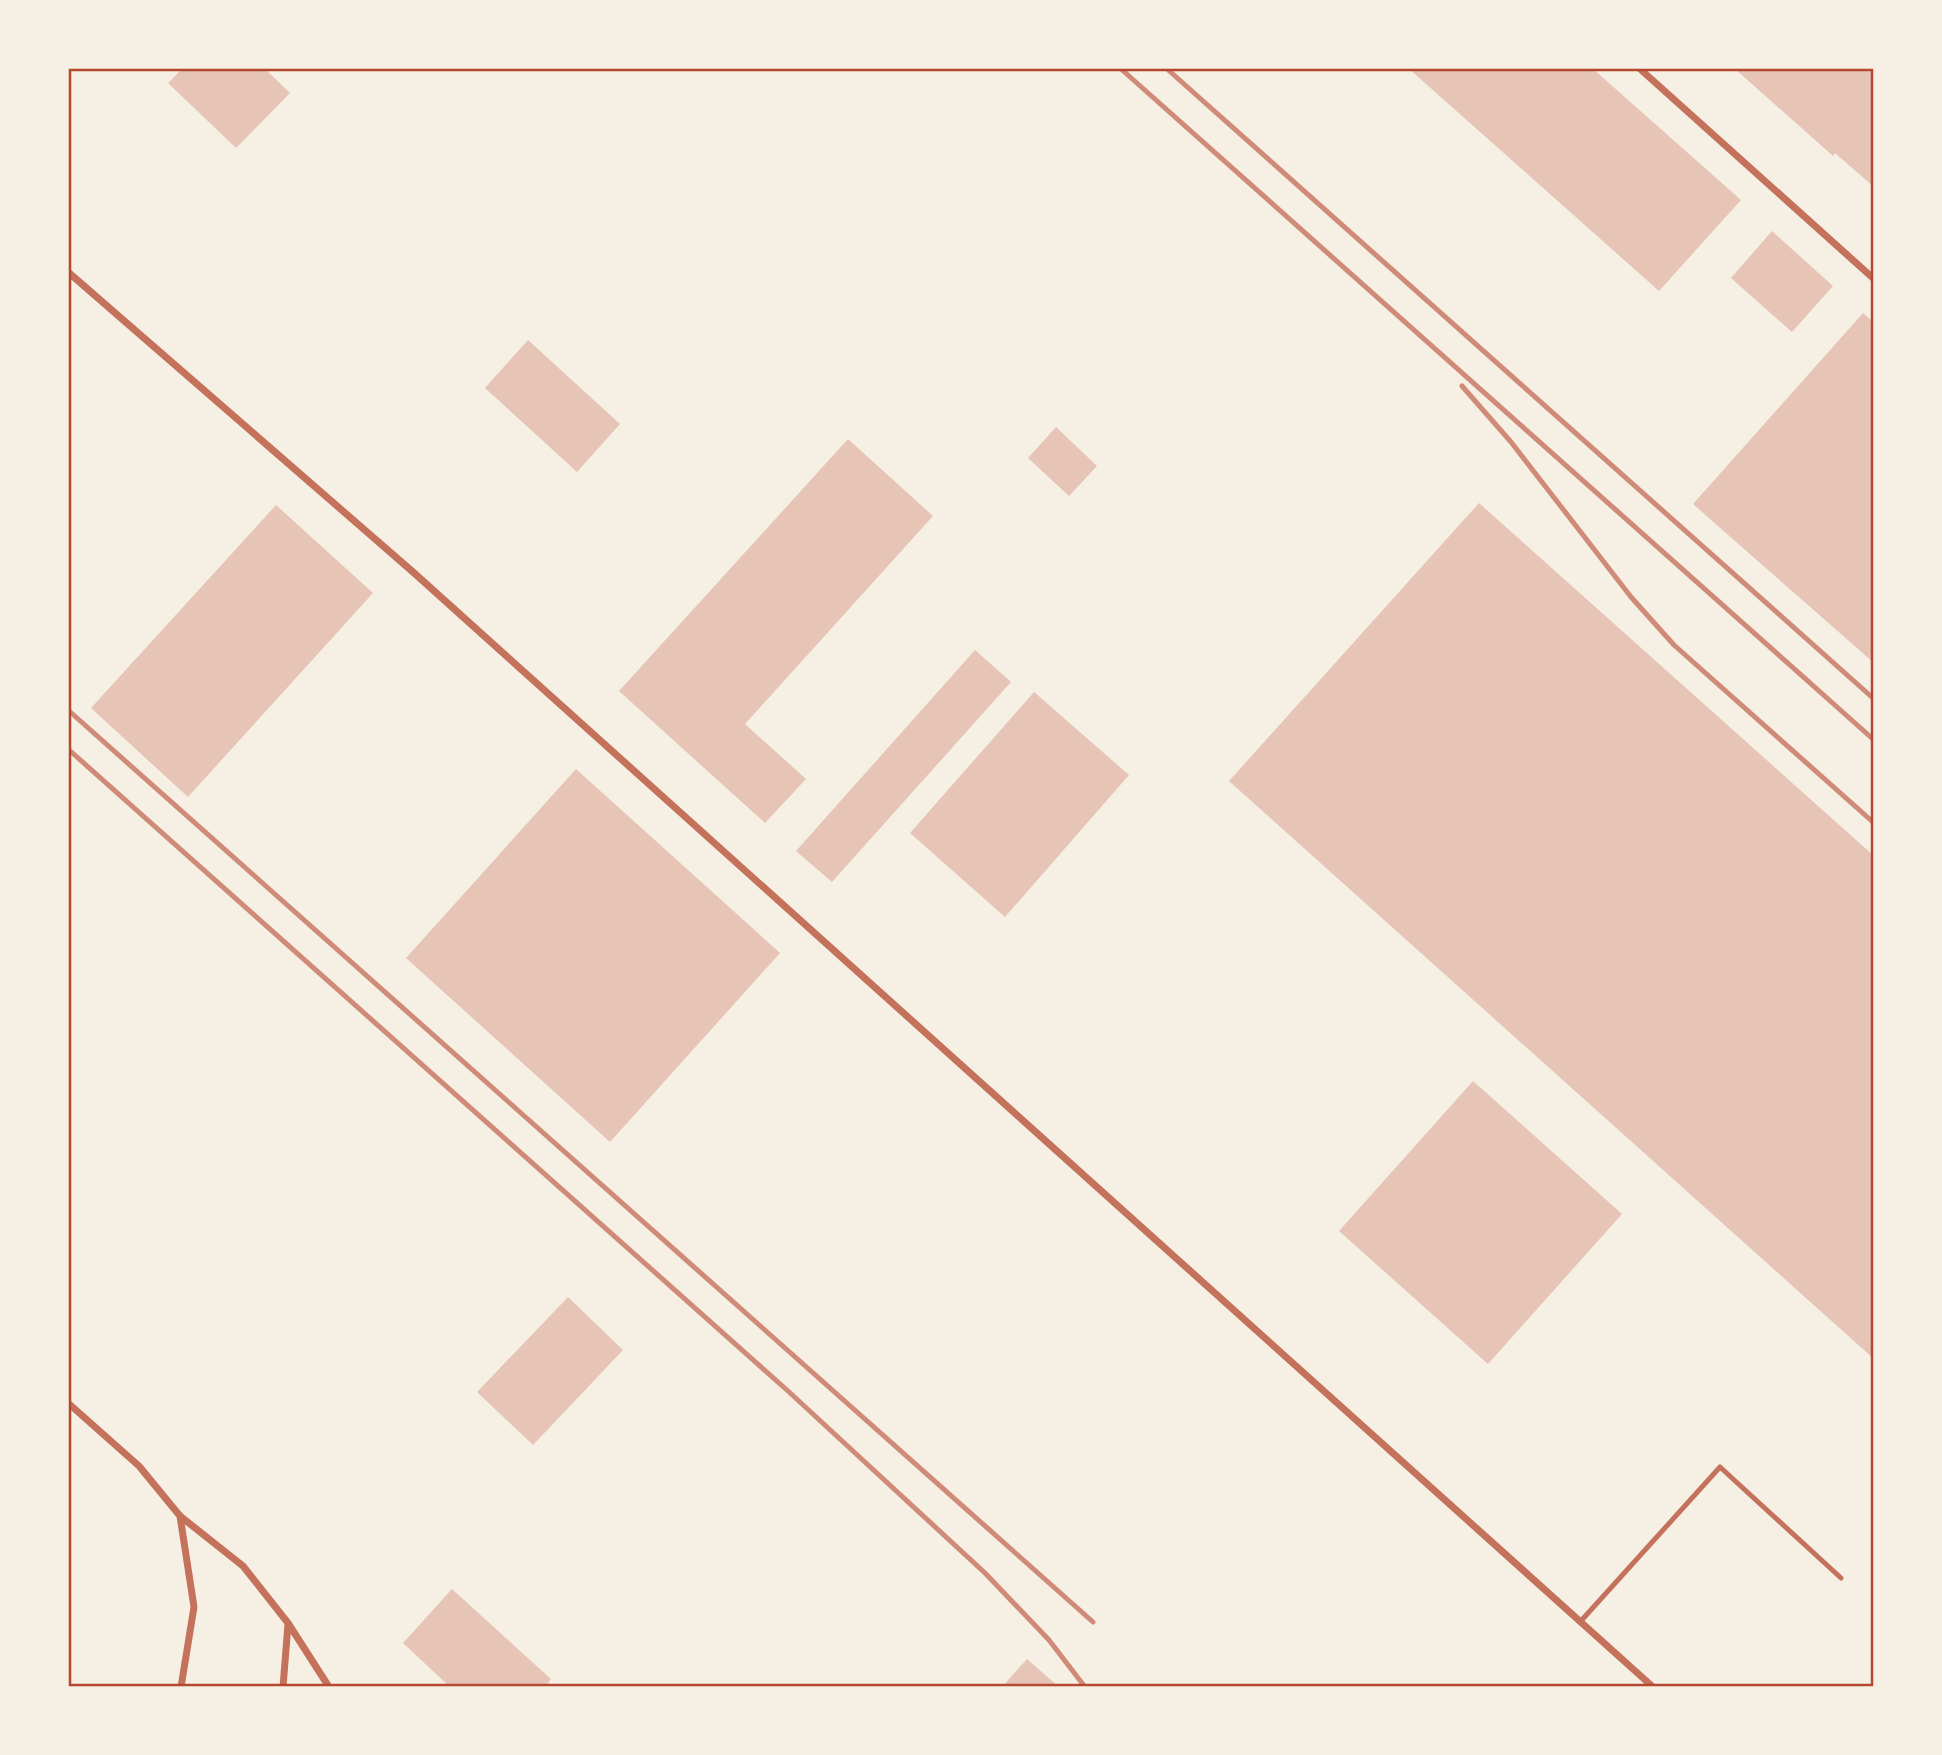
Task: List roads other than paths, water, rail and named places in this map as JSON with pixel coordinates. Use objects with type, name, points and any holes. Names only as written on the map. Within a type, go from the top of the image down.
[{"type":"street","points":[[1639,68],[1874,279]]},
{"type":"street","points":[[68,272],[413,572],[1653,1687]]},
{"type":"street","points":[[68,1403],[139,1466],[180,1516],[243,1566],[288,1623],[329,1687]]},
{"type":"street","points":[[180,1516],[194,1607],[181,1687]]},
{"type":"street","points":[[282,1687],[288,1623]]},
{"type":"lane","points":[[1580,1622],[1720,1467],[1841,1578]]},
{"type":"railway","points":[[1120,68],[1874,740]]},
{"type":"railway","points":[[1166,68],[1874,699]]},
{"type":"railway","points":[[1462,386],[1511,442],[1631,597],[1674,645],[1874,823]]},
{"type":"railway","points":[[68,710],[1093,1622]]},
{"type":"railway","points":[[68,749],[788,1391],[985,1573],[1049,1640],[1085,1687]]}]
